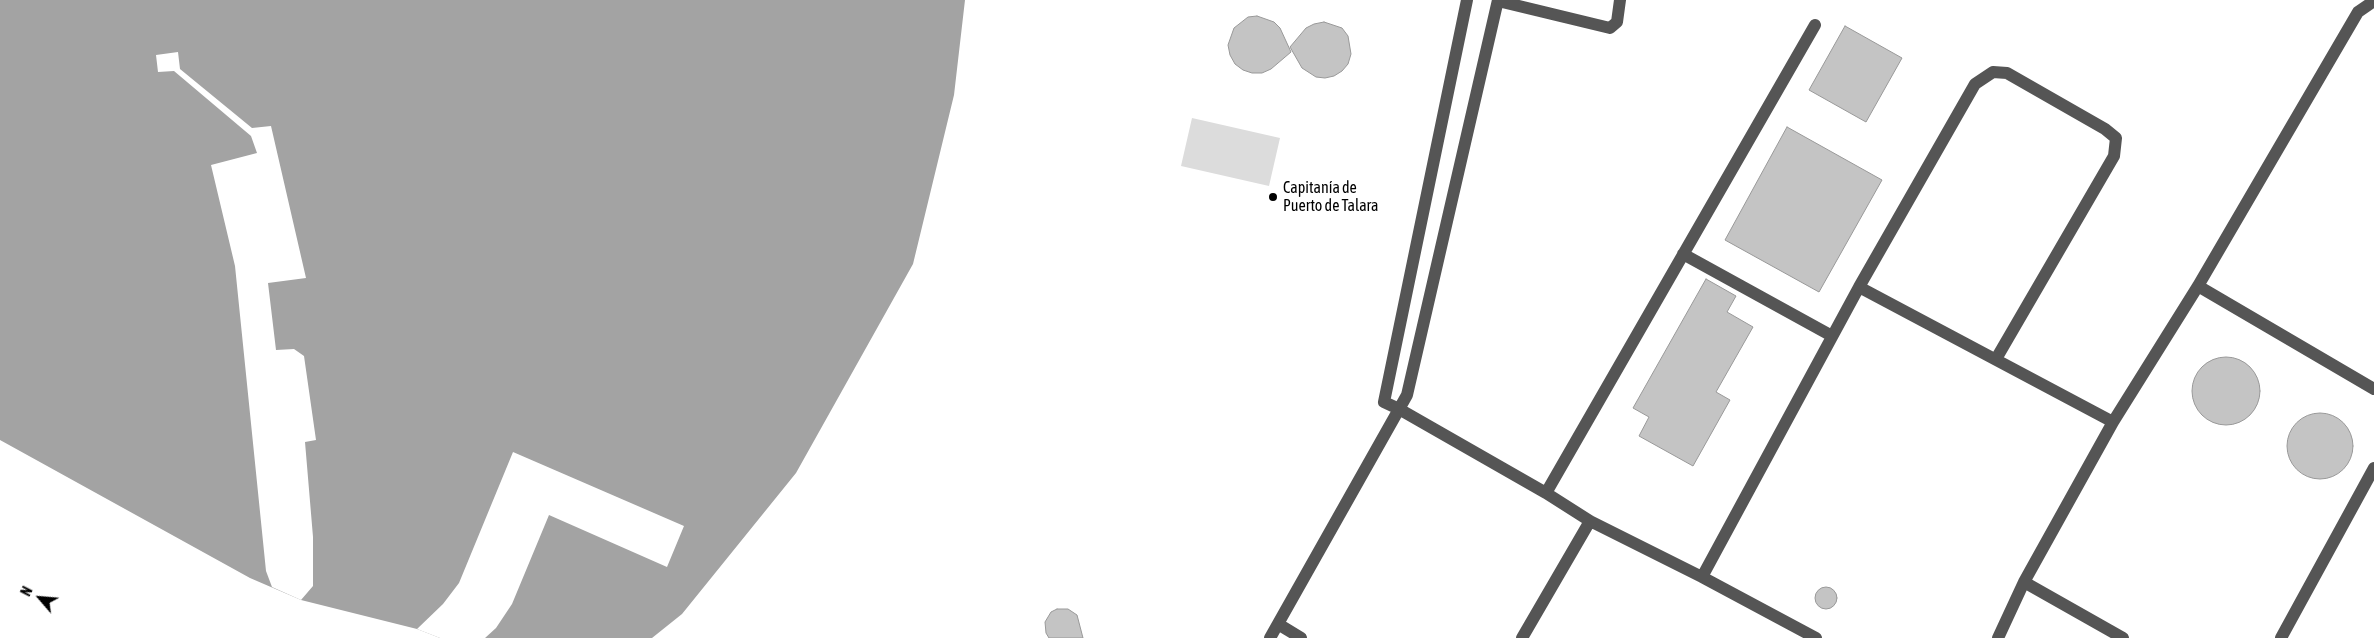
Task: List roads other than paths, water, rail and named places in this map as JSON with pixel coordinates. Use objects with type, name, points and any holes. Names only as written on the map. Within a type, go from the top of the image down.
[{"type":"street","points":[[1467,0],[1384,402],[1399,408],[1546,493],[1590,521],[1702,577],[1816,638]]},
{"type":"street","points":[[1270,638],[1407,395],[1498,0],[1610,28],[1617,22],[1620,0]]},
{"type":"street","points":[[1998,638],[2024,582],[2113,422],[2198,286],[2358,12],[2374,2]]},
{"type":"street","points":[[1546,493],[1815,25]]},
{"type":"street","points":[[1702,577],[1859,287],[1975,84],[1993,72],[2007,73],[2105,129],[2116,138],[2114,156],[1996,359]]},
{"type":"street","points":[[1683,254],[1832,336]]},
{"type":"street","points":[[2198,286],[2374,388]]},
{"type":"street","points":[[1859,287],[2113,422]]},
{"type":"street","points":[[2281,638],[2374,468]]},
{"type":"street","points":[[1522,638],[1590,521]]},
{"type":"street","points":[[2024,582],[2123,638]]},
{"type":"street","points":[[1278,624],[1301,638]]},
{"type":"place","name":"Capitanía de Puerto de Talara","points":[[1273,197]]}]
